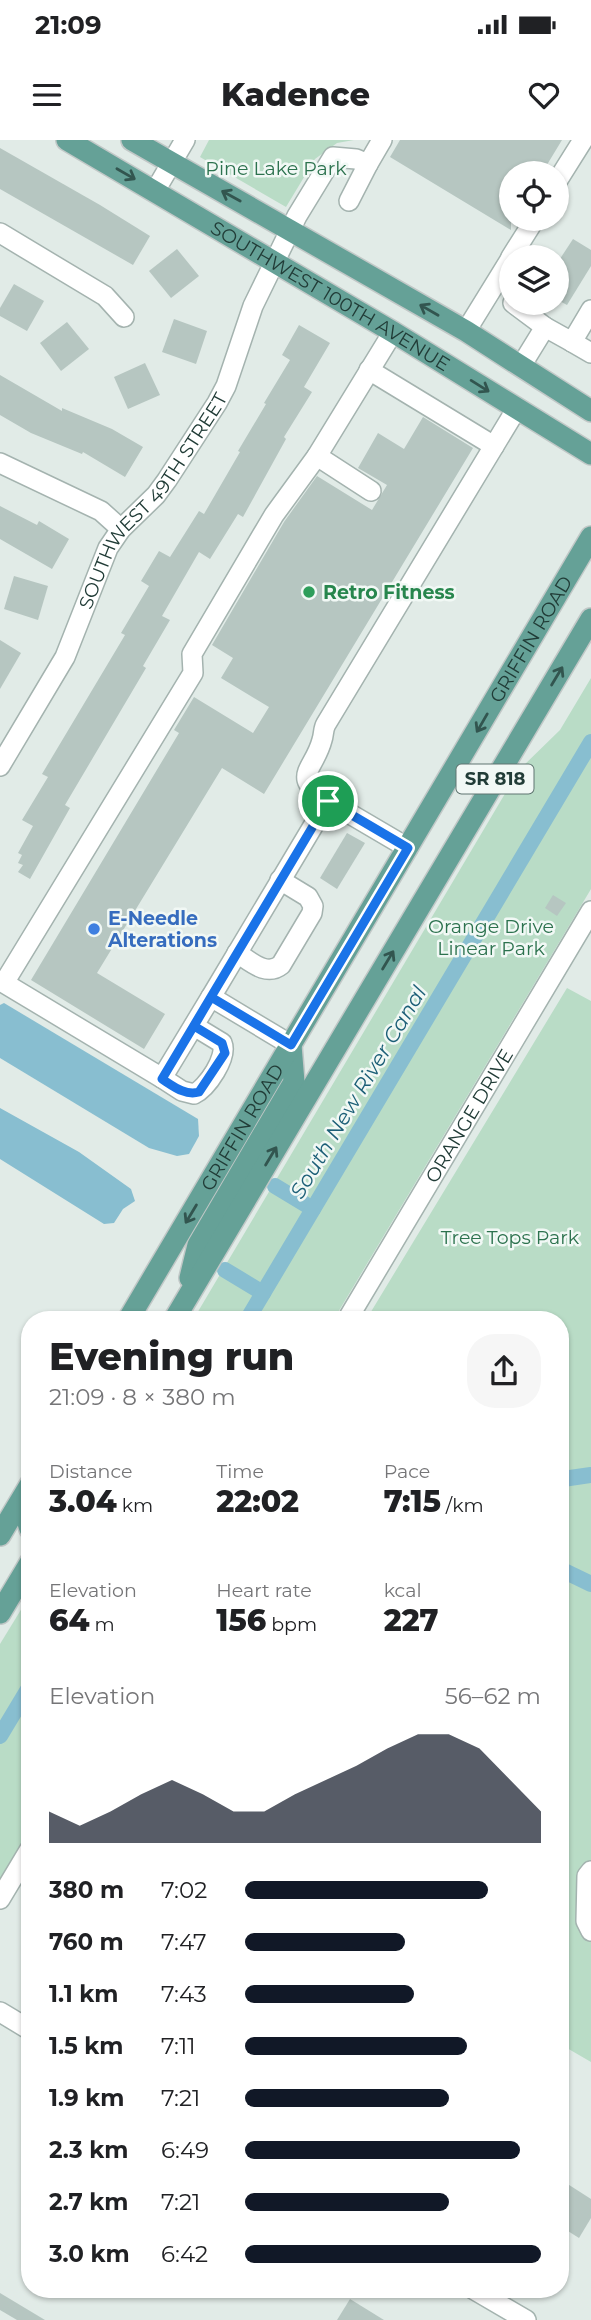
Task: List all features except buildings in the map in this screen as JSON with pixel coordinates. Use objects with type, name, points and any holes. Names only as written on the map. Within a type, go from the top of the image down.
[{"type":"main road","name":"SOUTHWEST 100TH AVENUE","points":[[67,140],[393,332],[591,454]]},
{"type":"main road","name":"SOUTHWEST 100TH AVENUE","points":[[132,140],[466,331],[591,411]]},
{"type":"main road","name":"GRIFFIN ROAD","points":[[134,1311],[591,537]]},
{"type":"main road","name":"GRIFFIN ROAD","points":[[179,1311],[591,619]]},
{"type":"main road","points":[[185,1300],[198,1245],[294,1082],[291,1045]]},
{"type":"main road","points":[[0,1535],[21,1500]]},
{"type":"main road","points":[[0,1613],[21,1578]]},
{"type":"street","points":[[155,191],[185,140]]},
{"type":"street","points":[[349,201],[382,140]]},
{"type":"street","points":[[569,162],[583,140]]},
{"type":"street","name":"SOUTHWEST 49TH STREET","points":[[0,766],[65,657],[103,558],[121,528],[162,487],[216,403],[229,378],[246,322],[290,229],[333,157],[356,159],[368,164]]},
{"type":"street","points":[[0,233],[105,296],[124,317]]},
{"type":"street","points":[[466,331],[499,277]]},
{"type":"street","points":[[493,287],[499,292]]},
{"type":"street","points":[[572,342],[591,310]]},
{"type":"street","points":[[529,315],[591,353]]},
{"type":"street","points":[[521,366],[545,327]]},
{"type":"street","points":[[194,1026],[222,1043],[225,1053],[204,1087],[194,1094],[182,1091],[4,983],[193,673],[192,654],[274,515],[317,456],[393,332]]},
{"type":"street","points":[[369,370],[494,446]]},
{"type":"street","points":[[408,848],[312,791],[307,784],[306,775],[322,740],[326,724],[517,408]]},
{"type":"street","points":[[317,456],[371,491]]},
{"type":"street","points":[[0,463],[101,511],[121,528]]},
{"type":"street","points":[[162,1079],[328,801]]},
{"type":"street","points":[[237,953],[264,970],[276,969],[312,914],[312,901],[280,880]]},
{"type":"street","name":"ORANGE DRIVE","points":[[351,1311],[591,911]]},
{"type":"street","points":[[211,997],[291,1045]]},
{"type":"street","points":[[0,1899],[21,1864]]},
{"type":"street","points":[[591,1871],[587,1876],[586,1921],[591,1931]]},
{"type":"street","points":[[0,2012],[21,2025]]},
{"type":"street","points":[[488,2298],[526,2320]]},
{"type":"green space","name":"Pine Lake Park","points":[[209,140],[354,140],[337,143],[315,159],[286,207],[200,157]]},
{"type":"green space","name":"Orange Drive Linear Park","points":[[591,678],[591,889],[339,1311],[198,1311],[519,770],[560,730]]},
{"type":"green space","name":"Tree Tops Park","points":[[567,988],[591,1001],[591,2062],[569,2049],[569,1311],[371,1311]]},
{"type":"green space","points":[[21,1610],[21,1844],[0,1879],[0,1644]]},
{"type":"water","points":[[4,1003],[198,1119],[199,1136],[189,1154],[177,1156],[149,1148],[0,1058],[0,1005]]},
{"type":"water","points":[[0,1108],[79,1152],[131,1189],[135,1201],[123,1209],[114,1223],[104,1224],[0,1159]]},
{"type":"waterway","name":"South New River Canal","points":[[252,1311],[591,742]]},
{"type":"waterway","points":[[275,1186],[313,1209]]},
{"type":"waterway","points":[[225,1270],[263,1293]]},
{"type":"waterway","points":[[569,1478],[591,1475]]},
{"type":"waterway","points":[[569,1573],[591,1584]]},
{"type":"waterway","name":"South New River Canal","points":[[0,1736],[21,1701]]},
{"type":"place","name":"Retro Fitness","points":[[309,592]]},
{"type":"place","name":"E-Needle Alterations","points":[[94,929]]},
{"type":"route","points":[[328,801],[408,848],[291,1045],[211,997],[194,1026],[222,1043],[225,1053],[199,1092],[194,1094],[182,1091],[162,1079],[328,801]]}]
